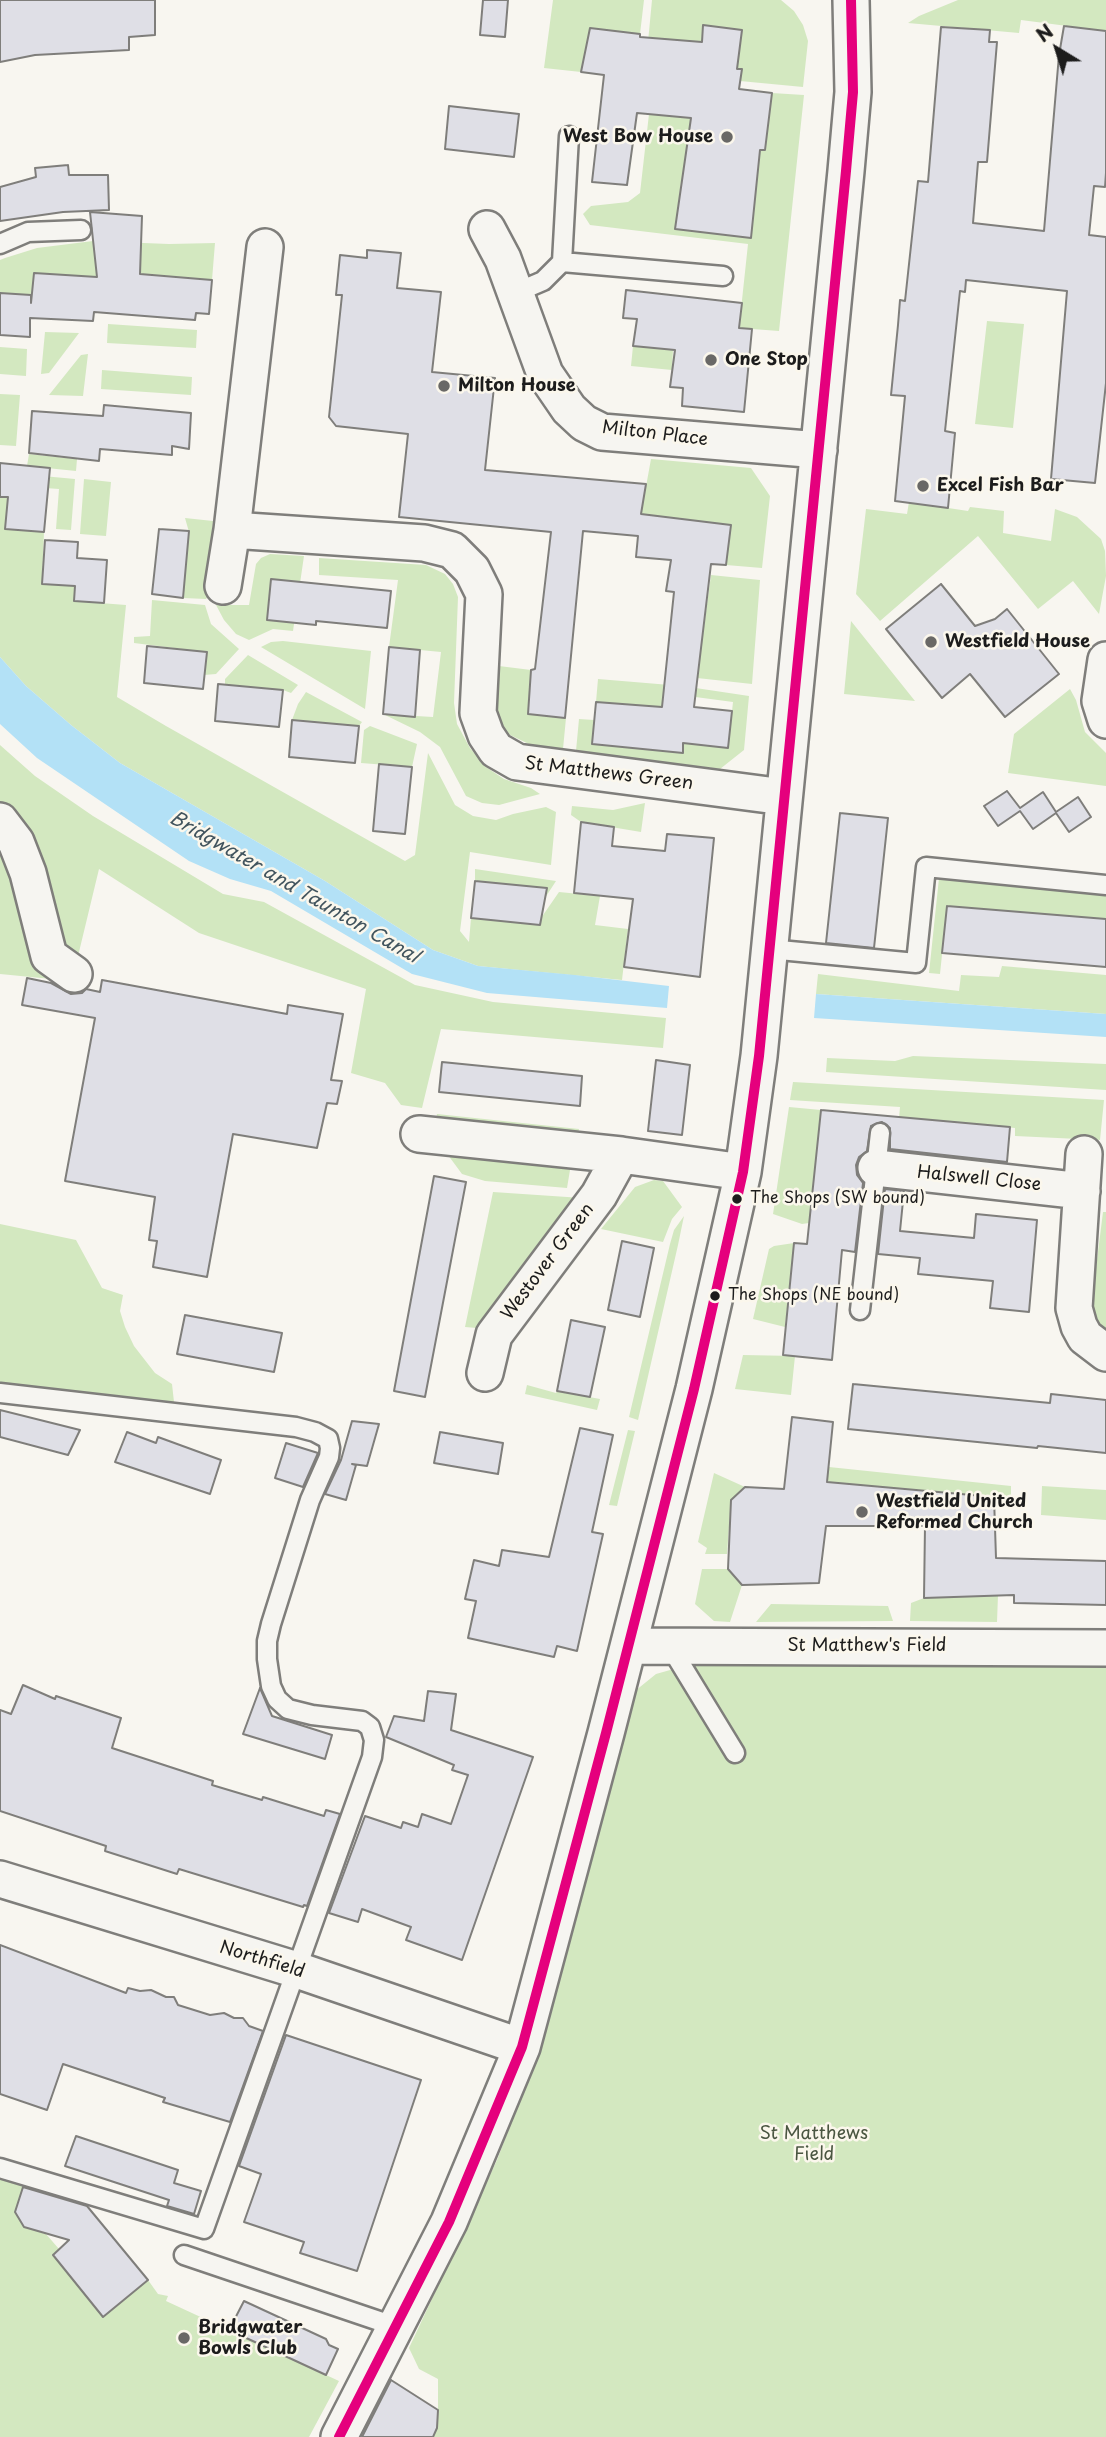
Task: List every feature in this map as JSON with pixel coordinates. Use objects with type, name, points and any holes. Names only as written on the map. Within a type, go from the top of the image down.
[{"type":"street","points":[[339,2437],[449,2222],[522,2047],[629,1646],[694,1389],[743,1172],[759,1056],[853,92],[851,0]]},
{"type":"street","points":[[853,92],[875,0]]},
{"type":"street","name":"Milton Place","points":[[487,229],[503,259],[545,374],[569,409],[593,427],[602,432],[819,450]]},
{"type":"street","points":[[223,586],[265,247]]},
{"type":"street","name":"St Matthews Green","points":[[232,530],[424,543],[453,550],[472,570],[484,594],[478,713],[486,735],[496,750],[517,762],[784,797]]},
{"type":"street","points":[[1106,660],[1100,701],[1106,720]]},
{"type":"street","points":[[0,821],[16,842],[28,873],[49,956],[74,974]]},
{"type":"street","points":[[419,1134],[621,1155],[743,1172]]},
{"type":"street","points":[[1084,1154],[1074,1308],[1085,1337],[1106,1353]]},
{"type":"street","name":"Westover Green","points":[[485,1373],[494,1335],[599,1195],[621,1155]]},
{"type":"street","name":"Halswell Close","points":[[876,1168],[1082,1191]]},
{"type":"street","name":"St Matthew's Field","points":[[629,1646],[1106,1648]]},
{"type":"street","name":"Northfield","points":[[0,1879],[297,1970],[522,2047]]},
{"type":"lane","points":[[514,293],[543,281],[562,262],[569,136]]},
{"type":"lane","points":[[0,244],[28,232],[81,230]]},
{"type":"lane","points":[[562,262],[723,276]]},
{"type":"lane","points":[[769,949],[916,963],[926,866],[1106,885]]},
{"type":"lane","points":[[860,1310],[880,1133]]},
{"type":"lane","points":[[0,1393],[296,1427],[328,1439],[329,1457],[310,1500],[267,1641],[271,1686],[277,1699],[288,1709],[362,1721],[370,1727],[374,1740],[372,1757],[204,2229],[0,2168]]},
{"type":"lane","points":[[671,1648],[735,1753]]},
{"type":"lane","points":[[184,2255],[397,2327]]},
{"type":"green space","points":[[553,0],[644,0],[640,34],[591,28],[581,72],[544,68]]},
{"type":"green space","points":[[652,0],[781,0],[794,11],[803,25],[808,41],[803,87],[740,81],[742,69],[737,69],[742,30],[704,25],[702,42],[648,42]]},
{"type":"green space","points":[[958,0],[1106,0],[1106,31],[1021,20],[1019,33],[908,23]]},
{"type":"green space","points":[[772,93],[804,95],[779,331],[739,328],[748,244],[590,225],[583,214],[591,206],[628,202],[640,193],[649,114],[691,118],[685,171],[709,183],[681,182],[675,229],[751,238],[756,187],[755,150],[765,150]]},
{"type":"green space","points":[[93,241],[215,243],[212,280],[108,272],[32,295],[0,293],[0,260],[37,248]]},
{"type":"green space","points":[[987,321],[1024,324],[1013,428],[975,424]]},
{"type":"green space","points":[[108,324],[197,330],[196,348],[107,343]]},
{"type":"green space","points":[[45,332],[79,333],[49,373],[41,374]]},
{"type":"green space","points":[[633,346],[673,349],[672,370],[631,366]]},
{"type":"green space","points":[[0,347],[27,349],[26,376],[0,374]]},
{"type":"green space","points":[[88,354],[83,396],[49,395],[81,355]]},
{"type":"green space","points":[[102,370],[192,377],[191,395],[101,389]]},
{"type":"green space","points":[[0,394],[20,395],[16,446],[0,445]]},
{"type":"green space","points":[[29,454],[77,459],[76,471],[27,466]]},
{"type":"green space","points":[[651,459],[751,468],[770,496],[762,568],[726,565],[731,525],[641,514]]},
{"type":"green space","points":[[32,475],[75,479],[71,530],[56,529],[59,489],[31,487]]},
{"type":"green space","points":[[84,479],[111,482],[106,536],[80,534]]},
{"type":"green space","points":[[0,497],[8,497],[5,529],[44,532],[42,583],[75,586],[74,601],[126,605],[117,697],[166,726],[405,861],[415,855],[428,753],[455,805],[473,816],[496,820],[546,807],[556,812],[551,865],[470,852],[460,931],[469,942],[471,918],[540,925],[541,918],[559,892],[600,896],[595,925],[628,929],[622,980],[478,966],[433,950],[325,881],[120,763],[71,725],[26,686],[0,657]]},
{"type":"green space","points":[[909,502],[968,511],[970,507],[1004,511],[1003,533],[1051,541],[1055,509],[1077,517],[1101,539],[1105,551],[1106,576],[1099,614],[1073,581],[1038,609],[978,536],[880,621],[856,594],[866,509],[907,514]]},
{"type":"green space","points":[[185,518],[213,521],[209,594],[206,599],[183,598],[189,532]]},
{"type":"green space","points":[[270,554],[304,556],[293,631],[273,629],[249,640],[236,634],[216,605],[249,605],[256,564]]},
{"type":"green space","points":[[319,558],[426,565],[445,574],[458,597],[454,703],[457,724],[470,748],[486,767],[504,779],[540,794],[499,805],[482,803],[466,796],[440,747],[420,732],[383,714],[433,717],[441,652],[389,647],[398,580],[319,575]]},
{"type":"green space","points":[[711,575],[760,580],[752,684],[697,678]]},
{"type":"green space","points":[[152,600],[205,605],[211,624],[239,649],[216,674],[204,675],[206,652],[134,643],[134,637],[150,636]]},
{"type":"green space","points":[[851,621],[915,701],[844,694]]},
{"type":"green space","points":[[271,642],[371,651],[365,709],[261,647]]},
{"type":"green space","points":[[248,655],[298,685],[291,693],[225,685],[225,679]]},
{"type":"green space","points":[[499,666],[531,670],[528,714],[566,718],[563,749],[531,745],[508,734],[499,718],[497,707]]},
{"type":"green space","points":[[598,679],[670,685],[668,708],[596,702]]},
{"type":"green space","points":[[689,687],[749,696],[744,750],[720,769],[576,751],[579,719],[594,720],[592,744],[683,752],[683,743],[728,748],[733,702],[688,696]]},
{"type":"green space","points":[[1070,689],[1085,732],[1106,753],[1106,786],[1008,773],[1014,734]]},
{"type":"green space","points":[[306,692],[362,722],[359,726],[292,720]]},
{"type":"green space","points":[[370,726],[417,744],[412,767],[361,763],[364,730]]},
{"type":"green space","points":[[0,745],[35,776],[93,816],[223,894],[264,902],[415,985],[493,1002],[666,1018],[663,1048],[441,1029],[422,1108],[401,1105],[385,1083],[351,1073],[366,989],[199,933],[99,869],[72,981],[0,974]]},
{"type":"green space","points":[[645,803],[641,832],[581,822],[571,815],[572,806],[613,810]]},
{"type":"green space","points":[[475,869],[556,881],[545,898],[544,888],[475,881]]},
{"type":"green space","points":[[939,878],[1103,891],[1106,894],[1106,919],[947,906],[940,974],[929,973]]},
{"type":"green space","points":[[1002,966],[1106,975],[1106,1014],[816,994],[818,974],[959,991],[961,975],[999,977]]},
{"type":"green space","points":[[913,1056],[1106,1064],[1106,1090],[826,1072],[827,1058],[895,1061]]},
{"type":"green space","points":[[793,1082],[1104,1100],[1100,1140],[1015,1136],[1015,1128],[899,1118],[900,1107],[790,1100]]},
{"type":"green space","points":[[789,1107],[821,1110],[809,1223],[802,1224],[773,1214]]},
{"type":"green space","points":[[437,1114],[579,1129],[578,1134],[436,1119]]},
{"type":"green space","points":[[445,1151],[571,1164],[567,1188],[485,1181],[462,1174]]},
{"type":"green space","points":[[654,1180],[663,1181],[682,1207],[672,1219],[663,1242],[601,1229],[635,1187]]},
{"type":"green space","points":[[493,1192],[582,1198],[483,1325],[477,1328],[465,1327]]},
{"type":"green space","points":[[1103,1212],[1106,1212],[1106,1331],[1096,1319],[1092,1300]]},
{"type":"green space","points":[[684,1216],[638,1420],[629,1417],[670,1244],[674,1230]]},
{"type":"green space","points":[[0,1224],[76,1240],[102,1288],[123,1295],[120,1311],[134,1346],[155,1373],[172,1384],[174,1402],[0,1383]]},
{"type":"green space","points":[[794,1243],[785,1327],[753,1319],[769,1249]]},
{"type":"green space","points":[[743,1355],[795,1356],[791,1395],[735,1389]]},
{"type":"green space","points":[[527,1385],[556,1393],[557,1391],[600,1399],[597,1410],[525,1394]]},
{"type":"green space","points":[[628,1430],[635,1431],[617,1506],[609,1505]]},
{"type":"green space","points":[[829,1467],[1011,1486],[1011,1500],[827,1482]]},
{"type":"green space","points":[[714,1473],[745,1487],[731,1500],[727,1554],[705,1554],[707,1548],[698,1542]]},
{"type":"green space","points":[[1042,1486],[1106,1490],[1106,1520],[1041,1515]]},
{"type":"green space","points":[[702,1569],[728,1569],[742,1585],[730,1622],[714,1621],[695,1604]]},
{"type":"green space","points":[[998,1595],[997,1622],[910,1621],[911,1603],[924,1598]]},
{"type":"green space","points":[[771,1604],[888,1606],[893,1621],[756,1622]]},
{"type":"green space","name":"St Matthews Field","points":[[709,1659],[1106,1661],[1106,2437],[433,2437],[438,2410],[438,2379],[419,2369],[409,2348],[497,2160],[536,2058],[635,1691],[656,1674]]},
{"type":"green space","points":[[0,2177],[24,2185],[15,2212],[24,2227],[46,2234],[59,2249],[53,2255],[103,2317],[148,2280],[158,2294],[168,2296],[166,2301],[339,2381],[309,2437],[0,2437]]},
{"type":"water","name":"Bridgwater and Taunton Canal","points":[[0,657],[26,686],[120,763],[325,881],[433,950],[478,966],[669,986],[667,1008],[487,993],[412,974],[271,891],[230,879],[189,861],[37,758],[0,724]]},
{"type":"water","points":[[816,994],[1106,1014],[1106,1037],[814,1018]]},
{"type":"building","points":[[0,0],[155,0],[155,35],[129,37],[129,50],[35,55],[0,62]]},
{"type":"building","points":[[483,0],[508,0],[505,37],[480,35]]},
{"type":"building","name":"West Bow House","points":[[703,25],[742,30],[737,69],[742,69],[739,89],[772,93],[765,150],[760,150],[751,238],[675,229],[691,118],[637,113],[627,185],[592,182],[604,75],[581,72],[590,28],[640,34],[640,37],[702,42]]},
{"type":"building","points":[[1064,26],[1106,31],[1105,187],[1094,186],[1089,235],[1106,237],[1106,383],[1095,483],[1051,479],[1067,291],[966,280],[965,292],[960,291],[945,431],[955,433],[948,508],[895,501],[905,396],[891,395],[900,300],[905,301],[918,181],[928,182],[941,27],[990,30],[989,42],[997,42],[987,162],[978,162],[973,223],[1044,231],[1059,55]]},
{"type":"building","points":[[449,106],[519,114],[514,157],[445,149]]},
{"type":"building","points":[[68,165],[69,175],[108,175],[109,210],[63,212],[0,221],[0,187],[36,177],[35,168]]},
{"type":"building","points":[[90,212],[142,216],[140,274],[212,280],[209,314],[196,313],[195,320],[94,312],[93,321],[30,318],[30,337],[0,335],[0,293],[31,295],[31,303],[34,273],[97,277]]},
{"type":"building","points":[[367,250],[401,253],[397,288],[441,292],[432,372],[495,378],[485,470],[646,484],[641,514],[731,525],[726,565],[711,564],[694,707],[732,711],[728,748],[683,743],[683,753],[592,744],[596,702],[662,707],[674,592],[666,591],[671,560],[636,557],[638,536],[583,531],[565,718],[528,714],[531,670],[535,669],[551,532],[399,517],[408,434],[336,426],[329,417],[342,295],[336,295],[340,255],[367,258]]},
{"type":"building","name":"One Stop","points":[[626,290],[742,303],[739,328],[752,329],[744,412],[682,406],[683,388],[670,387],[675,350],[633,346],[637,319],[623,318]]},
{"type":"building","points":[[104,405],[191,413],[189,449],[172,446],[172,455],[100,449],[99,461],[29,453],[32,411],[103,416]]},
{"type":"building","points":[[0,463],[50,468],[44,532],[5,529],[8,497],[0,497]]},
{"type":"building","points":[[159,529],[189,531],[183,598],[152,594]]},
{"type":"building","points":[[45,540],[78,542],[77,558],[107,560],[104,603],[74,601],[75,586],[42,584]]},
{"type":"building","points":[[271,579],[391,591],[387,628],[316,621],[316,625],[267,620]]},
{"type":"building","points":[[941,584],[975,626],[995,619],[1007,609],[1059,674],[1005,717],[970,674],[942,698],[886,629]]},
{"type":"building","points":[[147,646],[207,652],[203,689],[144,683]]},
{"type":"building","points":[[389,647],[420,650],[415,717],[383,714]]},
{"type":"building","points":[[218,684],[283,690],[279,727],[215,721]]},
{"type":"building","points":[[292,720],[359,726],[355,763],[289,757]]},
{"type":"building","points":[[379,764],[412,767],[405,834],[373,831]]},
{"type":"building","points":[[1007,791],[1020,808],[1043,792],[1056,812],[1078,797],[1091,817],[1069,832],[1056,813],[1033,829],[1020,811],[998,826],[984,806]]},
{"type":"building","points":[[840,813],[888,818],[874,948],[826,943]]},
{"type":"building","points":[[581,822],[614,827],[612,846],[665,851],[667,834],[714,838],[700,977],[624,967],[633,899],[574,893]]},
{"type":"building","points":[[475,881],[547,888],[540,925],[471,918]]},
{"type":"building","points":[[947,906],[1106,919],[1106,967],[942,953]]},
{"type":"building","points":[[27,978],[51,983],[71,994],[82,993],[86,989],[100,992],[102,980],[287,1014],[288,1005],[343,1014],[331,1080],[342,1081],[337,1104],[327,1103],[317,1148],[233,1134],[207,1277],[153,1267],[157,1241],[149,1240],[155,1197],[65,1181],[95,1018],[22,1005]]},
{"type":"building","points":[[656,1060],[690,1065],[682,1135],[648,1131]]},
{"type":"building","points":[[442,1062],[582,1076],[580,1106],[439,1092]]},
{"type":"building","points":[[821,1110],[1010,1127],[1007,1162],[890,1149],[890,1128],[882,1122],[871,1126],[867,1151],[859,1157],[856,1165],[857,1175],[863,1183],[855,1252],[842,1250],[832,1360],[783,1355],[794,1243],[807,1244]]},
{"type":"building","points":[[434,1176],[466,1182],[425,1397],[394,1391]]},
{"type":"building","points":[[885,1189],[904,1191],[900,1231],[974,1238],[976,1214],[1037,1220],[1029,1312],[990,1308],[993,1281],[918,1274],[920,1258],[878,1254]]},
{"type":"building","points":[[622,1241],[654,1248],[640,1317],[608,1310]]},
{"type":"building","points":[[185,1315],[282,1333],[274,1372],[177,1354]]},
{"type":"building","points":[[571,1320],[605,1327],[590,1397],[557,1391]]},
{"type":"building","points":[[853,1384],[1050,1403],[1051,1394],[1106,1400],[1106,1453],[848,1429]]},
{"type":"building","points":[[0,1410],[80,1430],[68,1455],[0,1437]]},
{"type":"building","name":"Westfield United Reformed Church","points":[[792,1417],[833,1422],[827,1482],[994,1497],[996,1558],[1106,1561],[1106,1605],[1014,1603],[1014,1595],[924,1598],[925,1526],[826,1526],[819,1583],[742,1585],[728,1569],[731,1500],[745,1487],[784,1489]]},
{"type":"building","points":[[352,1421],[379,1424],[367,1466],[352,1464],[356,1465],[346,1500],[325,1494],[341,1460]]},
{"type":"building","points":[[580,1428],[613,1435],[592,1532],[603,1534],[577,1651],[557,1646],[554,1657],[468,1638],[476,1601],[465,1599],[474,1560],[499,1566],[502,1550],[549,1557]]},
{"type":"building","points":[[127,1432],[156,1443],[158,1437],[221,1460],[210,1494],[115,1462]]},
{"type":"building","points":[[440,1432],[503,1443],[498,1474],[434,1463]]},
{"type":"building","points":[[286,1443],[318,1453],[303,1487],[275,1478]]},
{"type":"building","points":[[23,1685],[55,1699],[56,1696],[121,1718],[112,1748],[213,1781],[212,1785],[262,1800],[263,1797],[324,1816],[326,1810],[340,1814],[307,1906],[179,1869],[177,1874],[105,1851],[106,1846],[0,1811],[0,1710],[11,1714]]},
{"type":"building","points":[[260,1688],[272,1716],[332,1735],[325,1759],[243,1734]]},
{"type":"building","points":[[428,1691],[456,1694],[451,1730],[533,1757],[462,1960],[406,1940],[411,1927],[362,1909],[358,1922],[329,1913],[365,1816],[401,1828],[403,1822],[418,1827],[422,1814],[451,1824],[468,1775],[452,1770],[454,1765],[386,1737],[394,1716],[424,1721]]},
{"type":"building","points":[[0,1945],[126,1993],[128,1988],[151,1990],[166,1997],[174,1997],[178,2005],[210,2015],[224,2013],[234,2018],[243,2018],[249,2026],[263,2031],[230,2122],[163,2102],[165,2098],[63,2064],[47,2110],[0,2094]]},
{"type":"building","points":[[286,2035],[421,2080],[357,2271],[300,2253],[304,2242],[244,2222],[261,2174],[239,2166]]},
{"type":"building","points":[[76,2136],[178,2170],[174,2183],[201,2191],[194,2214],[167,2206],[169,2200],[65,2166]]},
{"type":"building","points":[[23,2187],[87,2206],[148,2280],[103,2317],[53,2255],[69,2240],[24,2227],[15,2212]]},
{"type":"building","points":[[244,2301],[326,2339],[329,2345],[338,2349],[326,2375],[229,2330]]},
{"type":"building","points":[[391,2380],[438,2410],[437,2428],[433,2437],[362,2437]]},
{"type":"transit line","points":[[339,2437],[449,2222],[522,2047],[694,1389],[743,1172],[759,1056],[846,171],[853,92],[851,0]]},
{"type":"place","name":"West Bow House","points":[[727,137]]},
{"type":"place","name":"One Stop","points":[[711,360]]},
{"type":"place","name":"Milton House","points":[[444,386]]},
{"type":"place","name":"Excel Fish Bar","points":[[923,486]]},
{"type":"place","name":"Westfield House","points":[[931,642]]},
{"type":"place","name":"The Shops (SW bound)","points":[[737,1199]]},
{"type":"place","name":"The Shops (NE bound)","points":[[715,1296]]},
{"type":"place","name":"Westfield United Reformed Church","points":[[862,1512]]},
{"type":"place","name":"Bridgwater Bowls Club","points":[[184,2338]]}]
